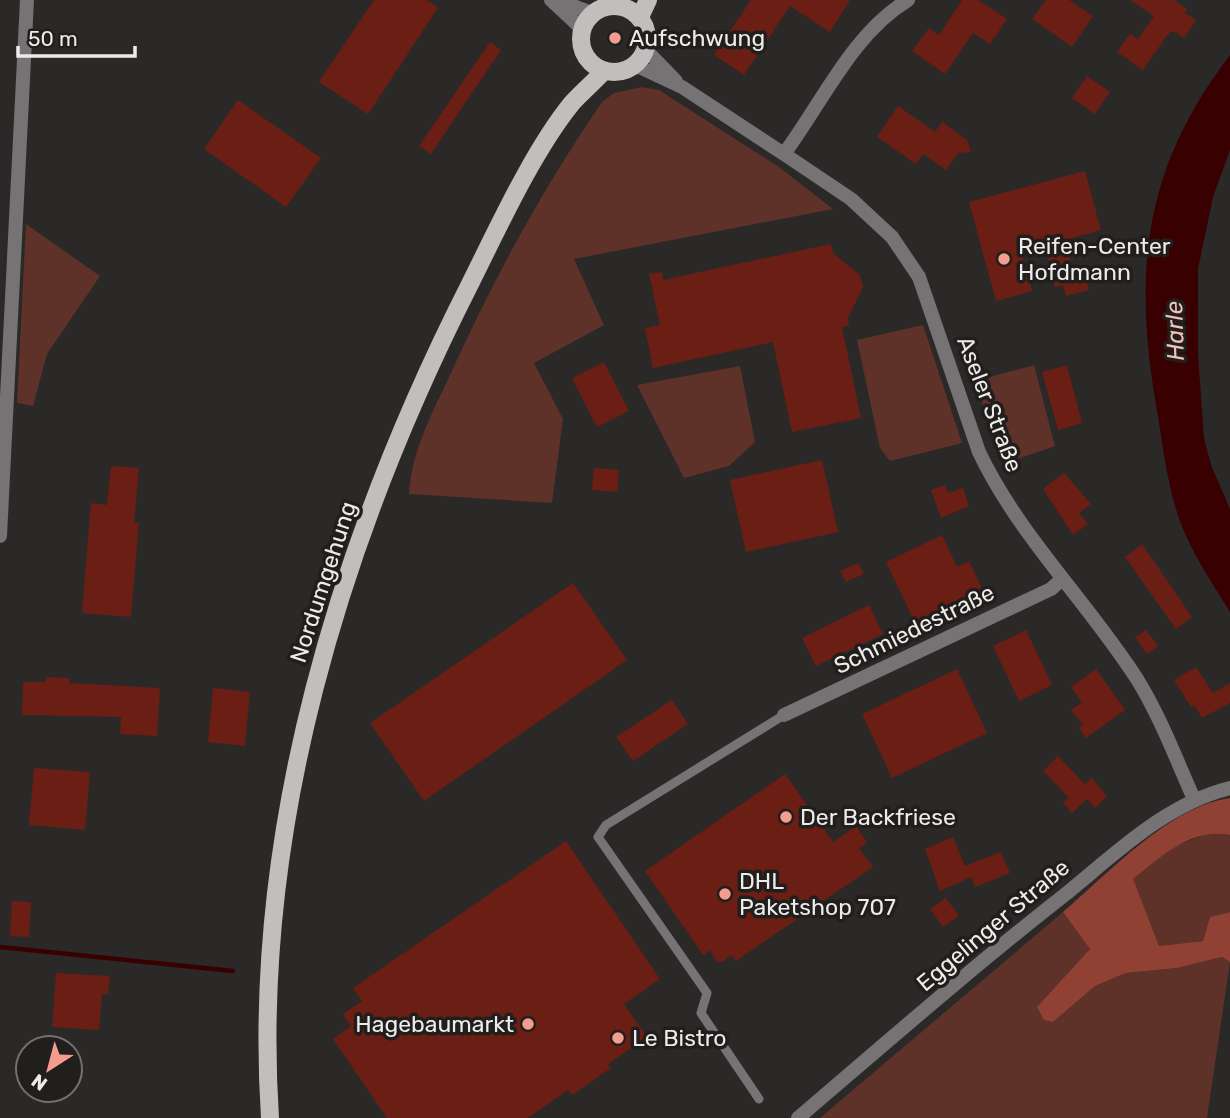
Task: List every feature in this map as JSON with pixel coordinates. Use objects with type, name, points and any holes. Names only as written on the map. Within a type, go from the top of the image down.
[{"type":"main road","points":[[640,17],[648,0]]},
{"type":"main road","points":[[582,29],[592,13],[610,5],[624,3],[640,17],[648,37],[646,50],[635,65],[625,71],[604,71],[587,59]]},
{"type":"main road","name":"Nordumgehung","points":[[572,104],[587,59],[580,39],[582,29]]},
{"type":"main road","name":"Nordumgehung","points":[[270,1118],[268,1043],[273,928],[305,726],[337,611],[366,524],[445,333],[538,157],[572,104],[604,71]]},
{"type":"street","points":[[0,536],[6,286],[27,0]]},
{"type":"street","points":[[551,0],[582,29]]},
{"type":"street","points":[[557,0],[592,13]]},
{"type":"street","points":[[784,155],[866,36],[886,15],[908,0]]},
{"type":"street","name":"Aseler Straße","points":[[646,50],[682,87]]},
{"type":"street","name":"Aseler Straße","points":[[635,65],[682,87],[784,155],[866,211],[892,237],[919,277],[979,452],[1006,503],[1137,680],[1194,799]]},
{"type":"street","name":"Schmiedestraße","points":[[784,715],[1051,589],[1061,580]]},
{"type":"street","name":"Eggelinger Straße","points":[[798,1118],[1041,913],[1161,818],[1194,799],[1230,788]]},
{"type":"lane","points":[[759,1099],[701,1013],[707,993],[598,837],[606,825],[784,715]]},
{"type":"shaded area","points":[[642,87],[659,90],[779,167],[833,209],[574,259],[604,325],[534,363],[563,419],[552,503],[409,494],[418,447],[430,417],[520,234],[602,102],[614,93]]},
{"type":"shaded area","points":[[26,224],[100,276],[47,354],[33,406],[17,403]]},
{"type":"shaded area","points":[[923,325],[962,443],[890,461],[880,448],[857,340]]},
{"type":"shaded area","points":[[1034,365],[1055,446],[1003,464],[975,381]]},
{"type":"shaded area","points":[[740,366],[755,442],[729,466],[684,478],[637,385]]},
{"type":"shaded area","points":[[1230,798],[1230,835],[1203,835],[1190,840],[1166,853],[1133,879],[1159,946],[1203,941],[1210,917],[1230,912],[1230,962],[1222,957],[1177,968],[1126,973],[1095,986],[1053,1022],[1044,1020],[1037,1007],[1090,949],[1063,912],[1163,827],[1207,804]]},
{"type":"shaded area","points":[[1213,831],[1230,835],[1230,912],[1210,917],[1203,941],[1159,946],[1132,879],[1171,848]]},
{"type":"shaded area","points":[[1063,912],[1090,949],[1038,1007],[1045,1020],[1053,1022],[1095,986],[1126,973],[1177,968],[1222,957],[1230,962],[1207,1118],[820,1118]]},
{"type":"water","name":"Harle","points":[[1230,55],[1230,150],[1213,197],[1198,269],[1198,355],[1204,438],[1211,465],[1230,509],[1230,612],[1191,547],[1176,510],[1156,405],[1146,308],[1152,221],[1163,179],[1179,138],[1201,97]]},
{"type":"building","points":[[374,0],[427,0],[438,8],[368,114],[319,82]]},
{"type":"building","points":[[751,0],[850,0],[830,32],[790,6],[744,75],[714,55]]},
{"type":"building","points":[[962,0],[978,0],[1007,19],[990,44],[973,33],[945,74],[912,51],[929,28],[939,35]]},
{"type":"building","points":[[1046,0],[1069,0],[1093,16],[1072,47],[1032,19]]},
{"type":"building","points":[[1130,0],[1174,0],[1187,9],[1185,13],[1196,20],[1184,38],[1173,31],[1168,34],[1143,70],[1117,52],[1130,34],[1138,39],[1154,16]]},
{"type":"building","points":[[490,42],[501,50],[431,154],[419,146]]},
{"type":"building","points":[[1087,76],[1110,92],[1095,114],[1072,98]]},
{"type":"building","points":[[238,100],[321,158],[286,207],[204,149]]},
{"type":"building","points":[[898,106],[935,132],[942,122],[967,140],[971,152],[958,153],[946,170],[923,154],[916,164],[877,137]]},
{"type":"building","points":[[1085,171],[1101,230],[1065,240],[1072,267],[1083,264],[1089,290],[1066,296],[1063,285],[1055,287],[1045,245],[1021,251],[1032,291],[996,301],[969,202]]},
{"type":"building","points":[[831,244],[833,253],[860,275],[863,287],[848,318],[849,326],[842,327],[861,418],[792,432],[773,342],[653,368],[645,328],[660,325],[649,274],[662,272],[663,280]]},
{"type":"building","points":[[604,362],[629,411],[597,427],[572,378]]},
{"type":"building","points":[[1067,365],[1082,423],[1058,430],[1042,372]]},
{"type":"building","points":[[822,460],[838,532],[746,552],[730,480]]},
{"type":"building","points":[[111,466],[139,468],[134,523],[139,523],[131,617],[82,613],[91,503],[107,505]]},
{"type":"building","points":[[594,468],[619,470],[617,492],[592,490]]},
{"type":"building","points":[[1064,473],[1091,504],[1079,513],[1088,524],[1073,535],[1043,489]]},
{"type":"building","points":[[945,485],[948,493],[963,488],[969,506],[941,518],[931,490]]},
{"type":"building","points":[[942,535],[957,567],[969,561],[988,601],[980,602],[919,631],[886,562]]},
{"type":"building","points":[[1142,544],[1192,617],[1176,629],[1125,557]]},
{"type":"building","points":[[858,563],[864,574],[846,582],[840,571]]},
{"type":"building","points":[[573,583],[627,660],[424,801],[370,723]]},
{"type":"building","points":[[869,605],[883,634],[816,666],[802,638]]},
{"type":"building","points":[[1026,630],[1052,685],[1019,701],[993,646]]},
{"type":"building","points":[[1146,630],[1158,646],[1147,654],[1135,637]]},
{"type":"building","points":[[1196,667],[1213,693],[1230,683],[1230,703],[1202,718],[1194,705],[1191,707],[1174,680]]},
{"type":"building","points":[[957,669],[987,733],[892,778],[862,714]]},
{"type":"building","points":[[1096,669],[1125,710],[1086,738],[1079,728],[1083,725],[1071,710],[1082,702],[1071,687]]},
{"type":"building","points":[[46,677],[69,678],[69,683],[160,688],[157,736],[120,734],[121,717],[22,715],[23,682],[46,682]]},
{"type":"building","points":[[213,688],[250,692],[245,746],[208,742]]},
{"type":"building","points":[[672,700],[688,724],[633,761],[616,737]]},
{"type":"building","points":[[1058,756],[1085,784],[1092,778],[1107,796],[1095,808],[1087,799],[1072,813],[1063,803],[1069,798],[1043,771]]},
{"type":"building","points":[[34,768],[90,772],[85,830],[29,825]]},
{"type":"building","points":[[785,774],[833,842],[856,826],[867,843],[859,848],[873,867],[736,961],[731,955],[723,962],[717,962],[710,950],[703,955],[645,871]]},
{"type":"building","points":[[953,837],[965,866],[1001,852],[1010,873],[975,887],[971,877],[940,891],[925,849]]},
{"type":"building","points":[[566,841],[660,979],[624,1004],[647,1037],[608,1064],[611,1068],[572,1095],[568,1090],[528,1118],[387,1118],[333,1039],[351,1026],[343,1014],[362,1001],[353,988]]},
{"type":"building","points":[[946,898],[959,916],[943,927],[930,909]]},
{"type":"building","points":[[12,901],[31,902],[29,937],[10,936]]},
{"type":"building","points":[[56,973],[110,976],[108,995],[102,994],[99,1030],[52,1027]]},
{"type":"waterway","points":[[0,947],[233,971]]},
{"type":"place","name":"Aufschwung","points":[[615,38]]},
{"type":"place","name":"Reifen-Center Hofdmann","points":[[1004,259]]},
{"type":"place","name":"Der Backfriese","points":[[786,817]]},
{"type":"place","name":"DHL Paketshop 707","points":[[725,894]]},
{"type":"place","name":"Hagebaumarkt","points":[[528,1024]]},
{"type":"place","name":"Le Bistro","points":[[618,1038]]}]
